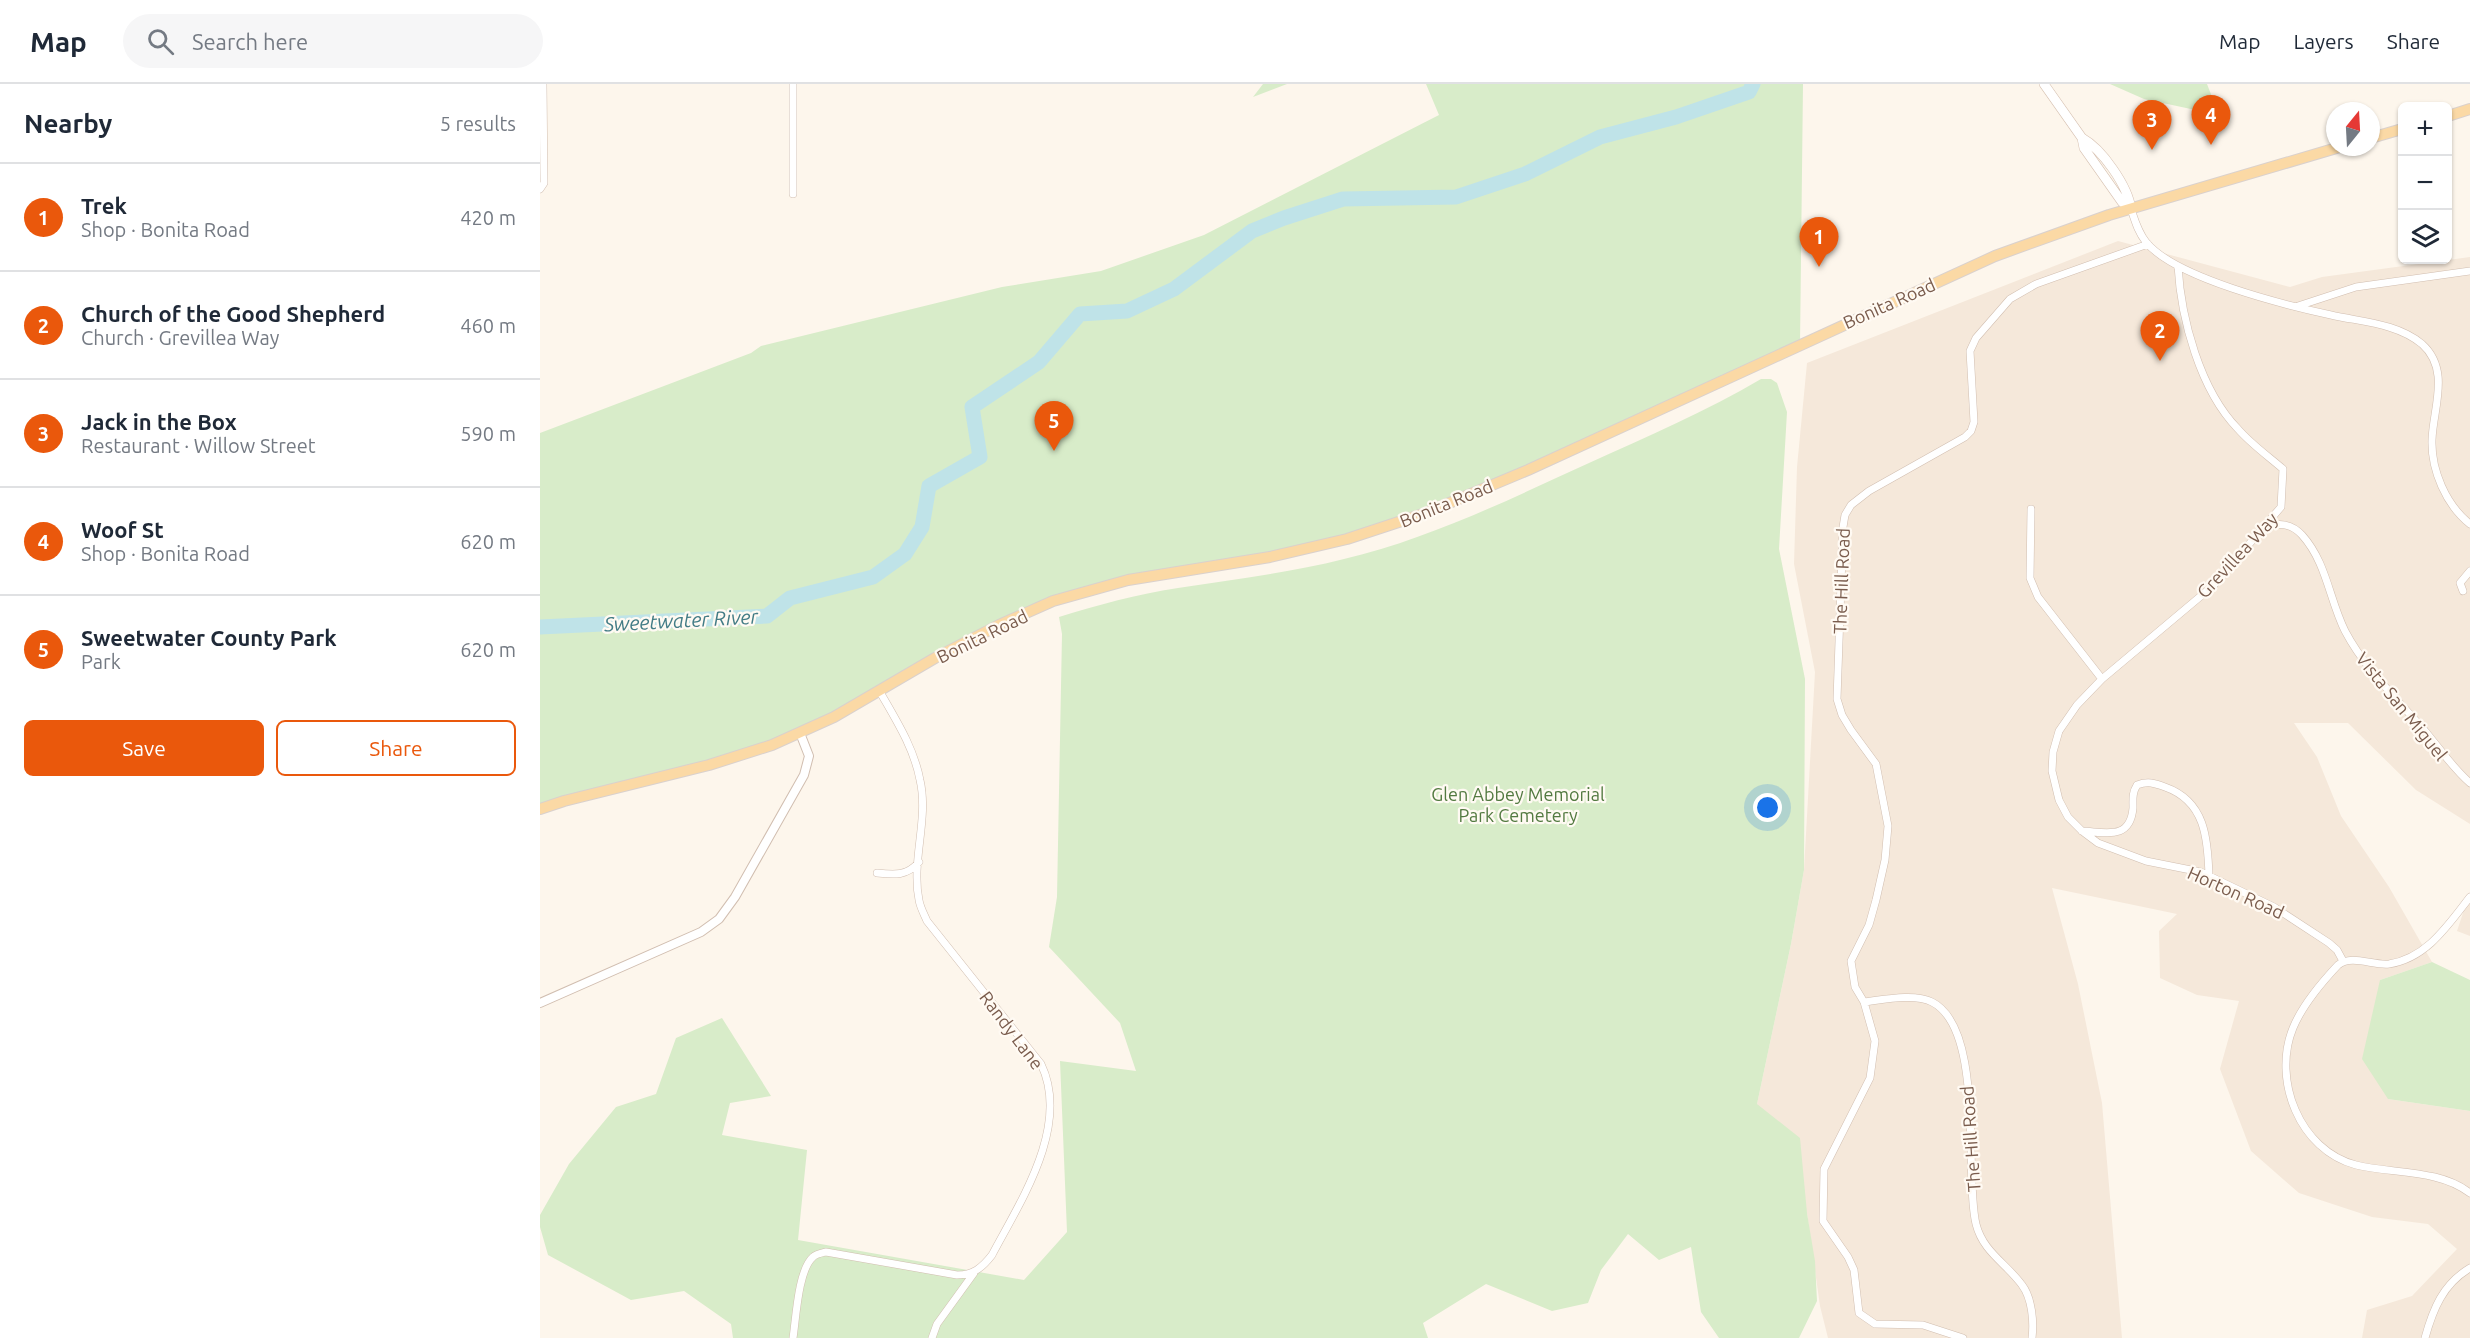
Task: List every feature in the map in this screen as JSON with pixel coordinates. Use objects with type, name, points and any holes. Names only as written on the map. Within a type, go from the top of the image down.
[{"type":"main road","points":[[2044,84],[2082,138],[2084,148],[2122,202],[2131,209]]},
{"type":"main road","points":[[2452,115],[2470,109]]},
{"type":"main road","points":[[2380,135],[2398,130]]},
{"type":"main road","name":"Bonita Road","points":[[540,809],[730,760],[800,733],[880,692],[935,658],[999,625],[1053,602],[1128,580],[1270,557],[1347,539],[1423,514],[1528,470],[1995,256],[2131,209],[2326,151]]},
{"type":"street","points":[[542,186],[543,84]]},
{"type":"street","points":[[793,84],[793,194]]},
{"type":"street","points":[[2131,209],[2136,227],[2148,244],[2178,266],[2254,296],[2333,316],[2372,321],[2408,336],[2422,345],[2434,362],[2439,385],[2432,439],[2433,457],[2449,503],[2470,524]]},
{"type":"street","name":"The Hill Road","points":[[1963,1338],[1923,1325],[1875,1324],[1859,1313],[1854,1270],[1848,1257],[1823,1221],[1824,1169],[1870,1078],[1875,1041],[1864,1002],[1855,987],[1851,961],[1869,925],[1876,900],[1885,860],[1888,826],[1876,764],[1846,723],[1837,699],[1845,515],[1851,505],[1869,491],[1965,437],[1971,431],[1974,422],[1970,351],[1976,338],[2010,299],[2036,284],[2148,244]]},
{"type":"street","name":"Grevillea Way","points":[[2102,679],[2214,585],[2281,507],[2283,469],[2238,430],[2224,412],[2196,359],[2184,315],[2178,266]]},
{"type":"street","points":[[2298,306],[2356,287],[2470,271]]},
{"type":"street","points":[[2031,509],[2030,578],[2037,597],[2102,679]]},
{"type":"street","name":"Vista San Miguel","points":[[2260,532],[2271,525],[2287,524],[2300,533],[2322,566],[2343,628],[2358,654],[2452,766],[2470,783]]},
{"type":"street","points":[[2463,591],[2460,583],[2470,571]]},
{"type":"street","name":"Horton Road","points":[[2102,679],[2064,722],[2053,752],[2052,771],[2059,800],[2068,817],[2098,843],[2130,856],[2191,869],[2285,913],[2329,943],[2337,950],[2343,961]]},
{"type":"street","name":"Randy Lane","points":[[880,692],[910,746],[921,781],[922,822],[918,895],[927,921],[1041,1064],[1048,1088],[1049,1112],[1045,1148],[1038,1169],[992,1255],[982,1268],[976,1270],[937,1324],[932,1338]]},
{"type":"street","points":[[540,1004],[701,932],[719,919],[735,897],[804,775],[808,756],[800,733]]},
{"type":"street","points":[[2082,831],[2119,832],[2126,828],[2130,820],[2134,790],[2138,785],[2155,783],[2183,794],[2197,810],[2205,839],[2209,877]]},
{"type":"street","points":[[877,873],[898,875],[912,870],[919,862]]},
{"type":"street","points":[[2470,897],[2442,933],[2420,953],[2388,964],[2343,961],[2329,975],[2298,1019],[2290,1038],[2286,1059],[2286,1080],[2291,1101],[2301,1122],[2316,1140],[2344,1160],[2366,1167],[2445,1180],[2470,1193]]},
{"type":"street","name":"The Hill Road","points":[[1864,1002],[1903,997],[1931,1001],[1949,1016],[1965,1062],[1970,1106],[1975,1222],[1981,1242],[2023,1286],[2030,1307],[2032,1338]]},
{"type":"street","points":[[793,1338],[802,1283],[807,1265],[814,1256],[826,1252],[957,1275],[967,1275],[976,1270]]},
{"type":"street","points":[[2425,1338],[2432,1313],[2442,1292],[2470,1268]]},
{"type":"shaded area","points":[[2118,241],[2290,287],[2322,277],[2418,264],[2452,264],[2452,259],[2470,257],[2470,824],[2416,790],[2348,723],[2294,723],[2317,757],[2341,816],[2389,887],[2432,962],[2380,980],[2388,1099],[2470,1111],[2470,1338],[2362,1338],[2367,1310],[2412,1296],[2457,1249],[2428,1224],[2372,1217],[2299,1193],[2251,1151],[2220,1069],[2239,1001],[2197,995],[2160,978],[2159,931],[2177,914],[2052,888],[2078,984],[2102,1103],[2122,1338],[1828,1338],[1820,1306],[1807,1213],[1757,1104],[1791,944],[1804,870],[1815,672],[1794,564],[1797,467],[1807,363]]},
{"type":"shaded area","points":[[2470,892],[2470,936],[2457,931]]},
{"type":"green space","points":[[1263,84],[1287,84],[1253,97]]},
{"type":"green space","points":[[1426,84],[1803,84],[1800,345],[1528,469],[1361,535],[1166,574],[1044,605],[801,734],[540,809],[540,433],[751,353],[761,346],[1002,287],[1101,271],[1204,235],[1439,115]]},
{"type":"green space","points":[[2110,84],[2207,84],[2219,115],[2144,99]]},
{"type":"green space","name":"Glen Abbey Memorial Park Cemetery","points":[[1761,379],[1771,379],[1777,383],[1787,412],[1779,549],[1805,679],[1804,870],[1791,944],[1757,1104],[1800,1138],[1807,1213],[1815,1261],[1817,1301],[1799,1338],[1719,1338],[1701,1312],[1691,1247],[1659,1260],[1628,1234],[1601,1270],[1588,1303],[1552,1311],[1486,1284],[1423,1323],[1428,1338],[733,1338],[731,1324],[684,1291],[631,1300],[548,1255],[540,1227],[540,1215],[569,1164],[616,1107],[656,1094],[676,1038],[722,1018],[771,1096],[730,1103],[722,1135],[807,1150],[798,1240],[1024,1280],[1067,1232],[1060,1061],[1136,1071],[1120,1023],[1049,947],[1057,897],[1062,634],[1059,617],[1148,593],[1323,564],[1407,541],[1499,504],[1719,402]]},
{"type":"green space","points":[[2432,962],[2470,980],[2470,1111],[2388,1099],[2362,1059],[2380,980]]},
{"type":"waterway","name":"Sweetwater River","points":[[540,627],[767,616],[790,598],[873,577],[905,554],[922,527],[929,486],[980,457],[972,407],[1039,362],[1080,314],[1127,311],[1174,289],[1252,231],[1284,218],[1343,199],[1456,197],[1525,174],[1600,137],[1676,117],[1749,92],[1753,84]]},
{"type":"place","name":"Woof St","points":[[2211,145]]},
{"type":"place","name":"Jack in the Box","points":[[2152,150]]},
{"type":"place","name":"Trek","points":[[1819,267]]},
{"type":"place","name":"Church of the Good Shepherd","points":[[2160,361]]},
{"type":"place","name":"Sweetwater County Park","points":[[1054,451]]}]
